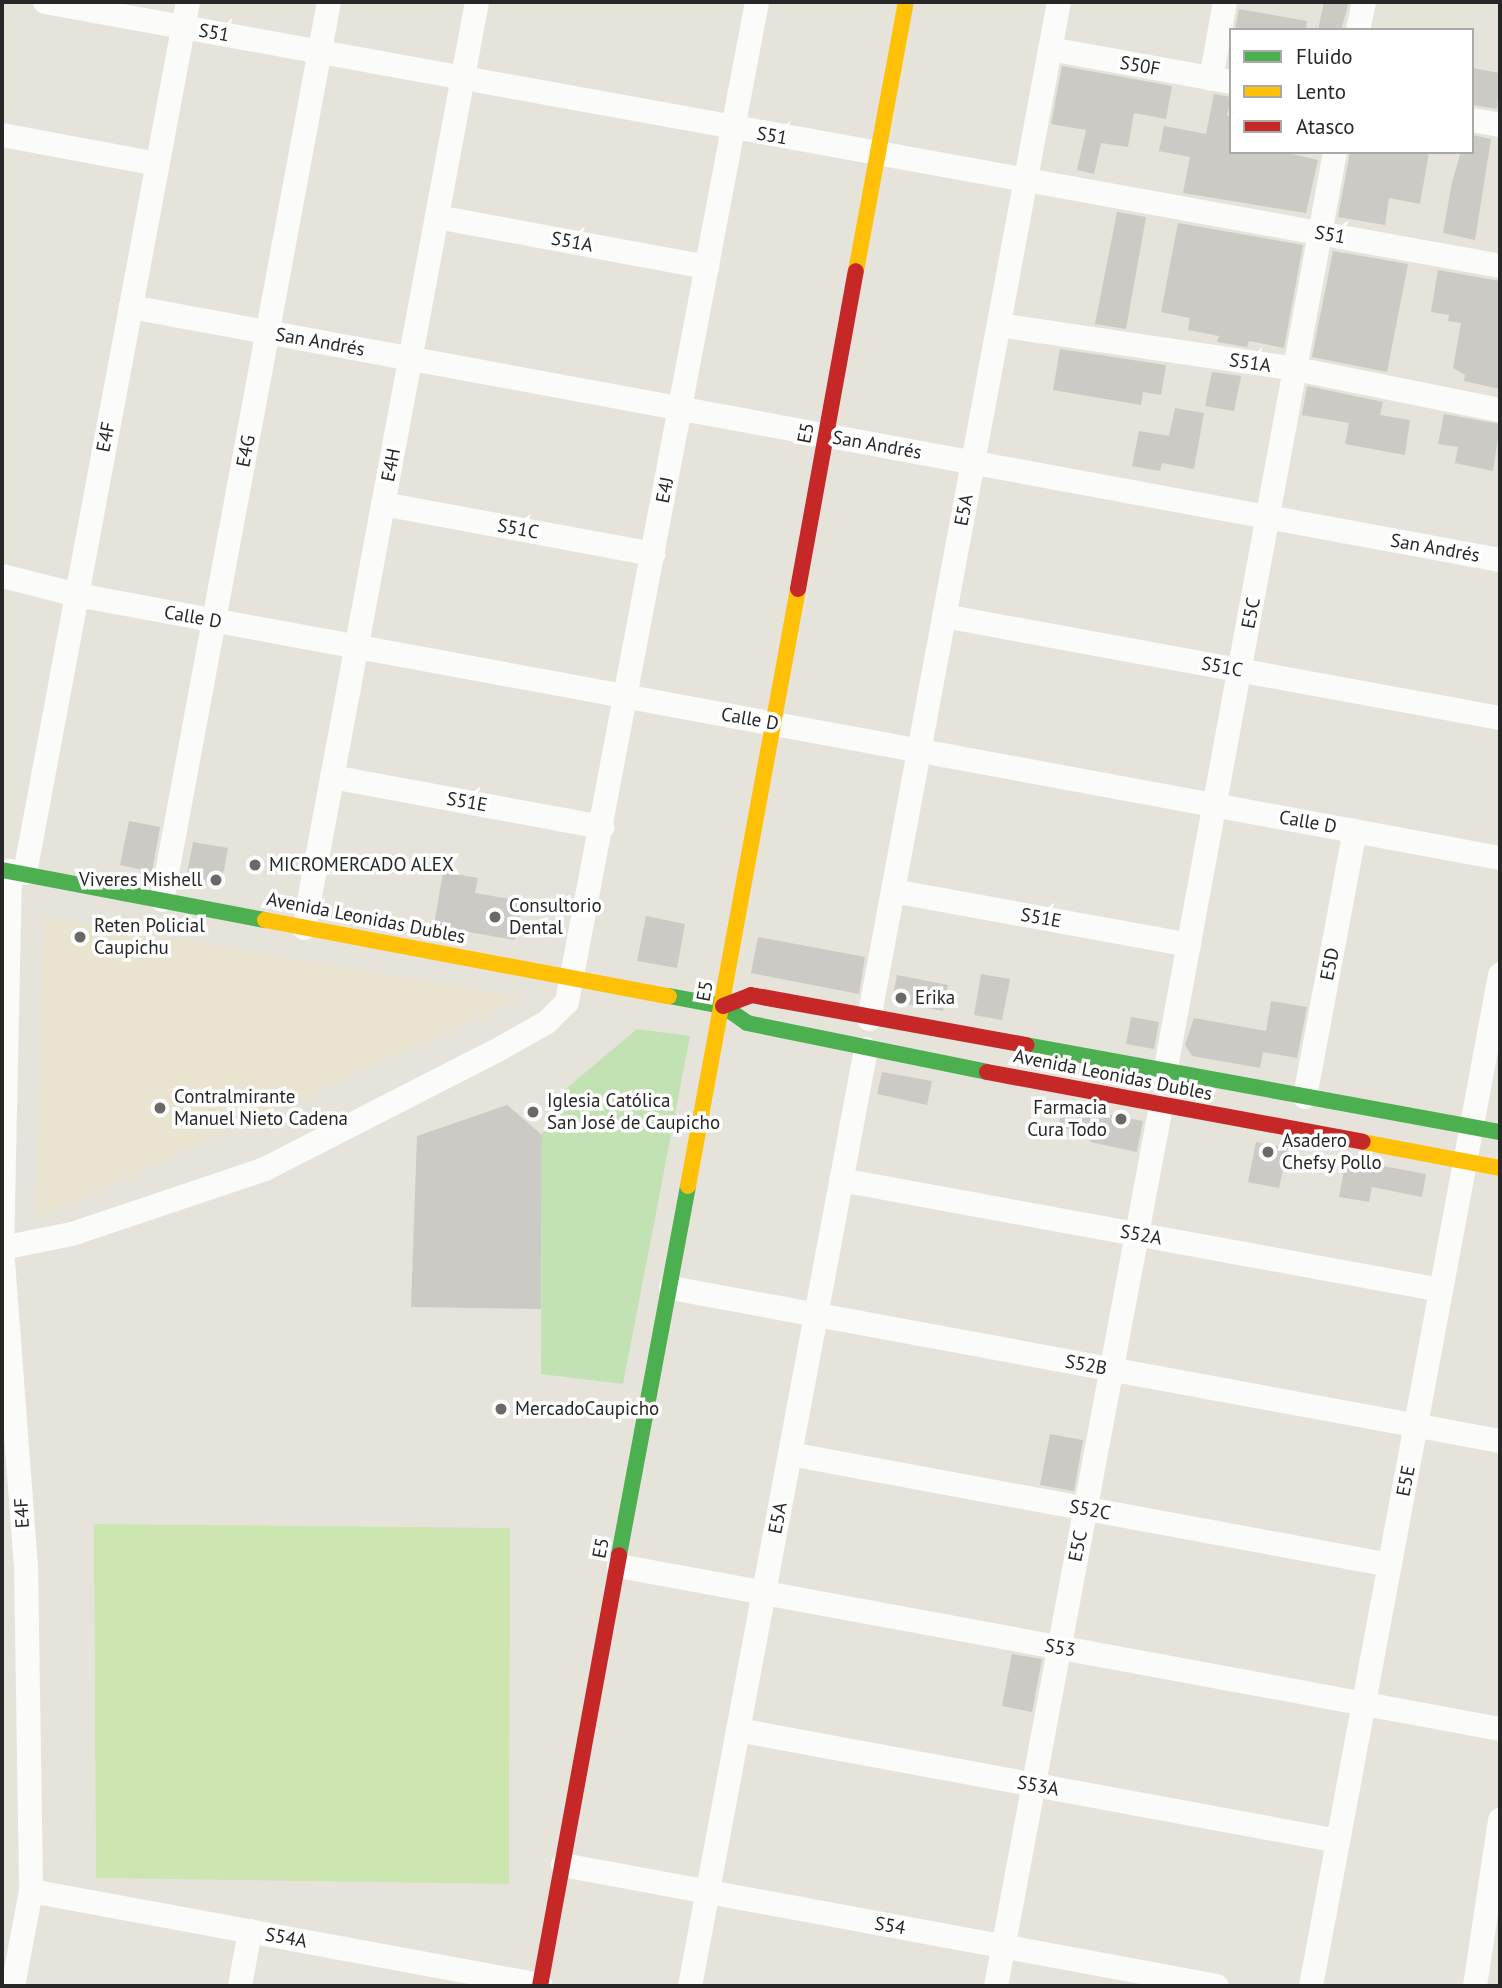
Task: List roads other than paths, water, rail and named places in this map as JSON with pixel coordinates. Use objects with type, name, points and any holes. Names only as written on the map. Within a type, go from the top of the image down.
[{"type":"main road","name":"E5","points":[[540,1986],[671,1288],[906,2]]},
{"type":"main road","name":"Avenida Leonidas Dubles","points":[[12,872],[723,1006],[747,1023],[866,1049],[1500,1168]]},
{"type":"main road","name":"Avenida Leonidas Dubles","points":[[723,1006],[751,995],[1165,1073],[1500,1132]]},
{"type":"street","name":"S51","points":[[44,2],[1025,183],[1500,266]]},
{"type":"street","name":"E4F","points":[[13,1986],[31,1891],[26,1564],[2,1248],[12,872],[77,595],[188,2]]},
{"type":"street","name":"E4G","points":[[162,900],[330,2]]},
{"type":"street","name":"E4H","points":[[304,928],[477,2]]},
{"type":"street","name":"E4J","points":[[2,1248],[72,1234],[265,1168],[547,1022],[567,1002],[603,827],[757,2]]},
{"type":"street","name":"E5A","points":[[869,1018],[1059,2]]},
{"type":"street","points":[[1221,81],[1225,2]]},
{"type":"street","points":[[1358,28],[1364,2]]},
{"type":"street","name":"S50F","points":[[1050,50],[1221,81]]},
{"type":"street","points":[[1474,120],[1500,125]]},
{"type":"street","points":[[2,135],[158,164]]},
{"type":"street","name":"E5C","points":[[1165,1073],[1335,154]]},
{"type":"street","name":"S51A","points":[[437,217],[707,267]]},
{"type":"street","name":"San Andrés","points":[[131,307],[1500,560]]},
{"type":"street","name":"S51A","points":[[999,325],[1296,369],[1500,410]]},
{"type":"street","name":"S51C","points":[[383,504],[653,554]]},
{"type":"street","name":"Calle D","points":[[2,576],[77,595],[215,621],[1500,858]]},
{"type":"street","name":"S51C","points":[[944,616],[1500,718]]},
{"type":"street","name":"S51E","points":[[332,777],[603,827]]},
{"type":"street","name":"E5D","points":[[1305,1097],[1355,831]]},
{"type":"street","name":"S51E","points":[[893,891],[1189,945]]},
{"type":"street","name":"E5E","points":[[1311,1986],[1500,975]]},
{"type":"street","name":"E5A","points":[[690,1986],[866,1049]]},
{"type":"street","name":"E5C","points":[[996,1986],[1161,1106]]},
{"type":"street","name":"S52A","points":[[841,1180],[1441,1290]]},
{"type":"street","name":"S52B","points":[[671,1288],[1500,1441]]},
{"type":"street","name":"S52C","points":[[790,1454],[1390,1565]]},
{"type":"street","name":"S53","points":[[619,1566],[1500,1729]]},
{"type":"street","name":"S53A","points":[[738,1730],[1338,1841]]},
{"type":"street","points":[[1475,1986],[1500,1820]]},
{"type":"street","name":"S54","points":[[563,1866],[1217,1986]]},
{"type":"street","name":"S54A","points":[[31,1891],[540,1986]]},
{"type":"street","points":[[240,1986],[250,1931]]},
{"type":"place","name":"MICROMERCADO ALEX","points":[[255,865]]},
{"type":"place","name":"Viveres Mishell","points":[[216,880]]},
{"type":"place","name":"Consultorio Dental","points":[[495,917]]},
{"type":"place","name":"Reten Policial Caupichu","points":[[80,937]]},
{"type":"place","name":"Erika","points":[[901,998]]},
{"type":"place","name":"Contralmirante Manuel Nieto Cadena","points":[[160,1108]]},
{"type":"place","name":"Iglesia Católica San José de Caupicho","points":[[533,1112]]},
{"type":"place","name":"Farmacia Cura Todo","points":[[1121,1119]]},
{"type":"place","name":"Asadero Chefsy Pollo","points":[[1268,1152]]},
{"type":"place","name":"MercadoCaupicho","points":[[501,1409]]}]
